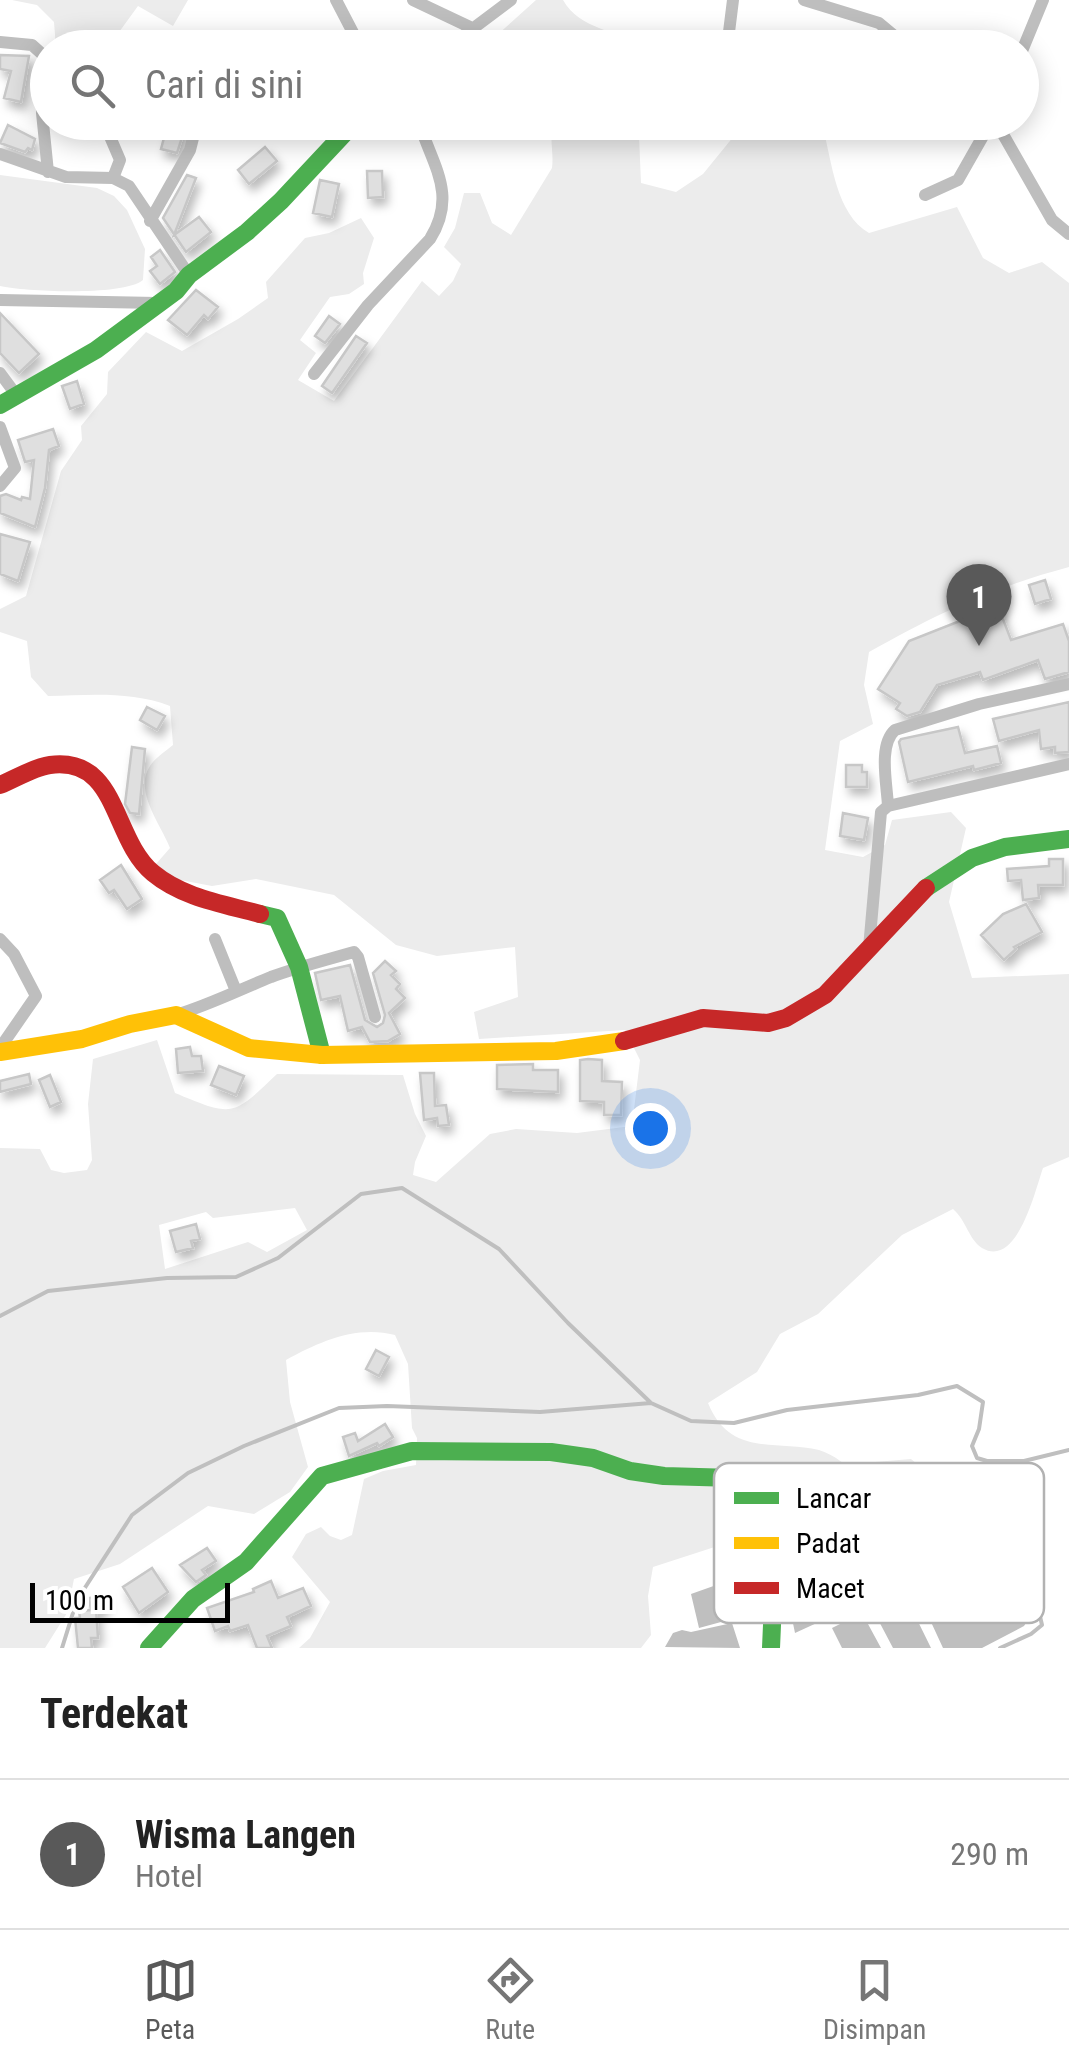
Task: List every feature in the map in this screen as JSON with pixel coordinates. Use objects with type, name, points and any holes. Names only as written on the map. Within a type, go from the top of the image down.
[{"type":"street","points":[[336,0],[352,30]]},
{"type":"street","points":[[413,0],[472,28]]},
{"type":"street","points":[[470,30],[511,0]]},
{"type":"street","points":[[729,30],[733,0]]},
{"type":"street","points":[[804,0],[887,30]]},
{"type":"street","points":[[1031,30],[1043,0]]},
{"type":"street","points":[[0,42],[30,45]]},
{"type":"street","points":[[45,140],[48,172]]},
{"type":"street","points":[[111,140],[120,160],[113,178]]},
{"type":"street","points":[[150,221],[192,140]]},
{"type":"street","points":[[0,373],[9,401],[96,350],[232,244],[281,201],[338,140]]},
{"type":"street","points":[[314,374],[437,226],[442,179],[426,140]]},
{"type":"street","points":[[925,195],[958,180],[982,140]]},
{"type":"street","points":[[1004,140],[1052,220],[1069,234]]},
{"type":"street","points":[[0,154],[66,177],[113,178],[135,192],[150,221],[189,275]]},
{"type":"street","points":[[0,300],[160,303]]},
{"type":"street","points":[[0,428],[16,468],[0,486]]},
{"type":"street","points":[[868,948],[878,820],[888,806],[886,739],[895,730],[979,704],[1069,684]]},
{"type":"street","points":[[888,806],[1069,764]]},
{"type":"street","points":[[0,785],[48,765],[89,770],[103,788],[136,855],[154,874],[192,896],[277,918],[299,967],[322,1056]]},
{"type":"street","points":[[176,1015],[249,1048],[322,1056],[556,1052],[616,1043],[704,1018],[768,1024],[825,995],[917,894],[972,858],[1006,847],[1069,839]]},
{"type":"street","points":[[214,939],[236,991]]},
{"type":"street","points":[[0,1050],[36,996],[14,954],[2,946]]},
{"type":"street","points":[[0,1050],[82,1038],[176,1015],[299,967],[354,952],[374,1017]]},
{"type":"street","points":[[148,1648],[193,1599],[246,1562],[322,1476],[412,1451],[551,1452],[664,1476],[714,1477]]},
{"type":"street","points":[[771,1648],[772,1623]]},
{"type":"shaded area","points":[[12,0],[188,0],[173,26],[138,6],[121,30],[55,30],[54,22],[37,5]]},
{"type":"shaded area","points":[[536,0],[563,0],[579,18],[605,30],[503,30]]},
{"type":"shaded area","points":[[552,140],[639,140],[641,183],[676,192],[703,174],[731,140],[826,140],[842,200],[869,233],[957,207],[983,258],[1009,273],[1042,262],[1069,283],[1069,567],[966,603],[869,652],[864,685],[873,724],[840,741],[825,850],[863,857],[885,845],[892,820],[951,812],[966,828],[949,902],[972,978],[1069,974],[1069,1157],[1043,1168],[1023,1224],[1005,1248],[994,1252],[982,1248],[953,1209],[902,1235],[818,1314],[780,1334],[757,1372],[708,1403],[728,1432],[741,1439],[819,1450],[842,1463],[714,1463],[714,1547],[653,1567],[648,1596],[651,1635],[641,1648],[299,1648],[310,1638],[330,1602],[292,1557],[306,1534],[321,1527],[341,1540],[352,1535],[364,1479],[416,1465],[417,1438],[412,1428],[408,1364],[395,1335],[366,1332],[325,1342],[286,1360],[290,1402],[308,1467],[290,1492],[254,1514],[208,1506],[120,1564],[74,1579],[67,1613],[45,1648],[0,1648],[0,1148],[40,1149],[51,1170],[87,1170],[92,1160],[88,1104],[93,1059],[157,1040],[175,1093],[221,1109],[240,1105],[277,1074],[403,1075],[426,1136],[413,1175],[436,1182],[490,1134],[516,1129],[577,1133],[632,1126],[640,1060],[625,1030],[479,1039],[474,1012],[518,997],[515,947],[437,956],[396,945],[334,895],[256,879],[212,886],[175,879],[156,864],[170,848],[145,786],[150,766],[173,745],[170,706],[125,696],[48,696],[31,677],[27,641],[0,632],[0,609],[26,596],[61,471],[82,440],[81,426],[107,394],[108,372],[146,332],[182,351],[268,298],[266,282],[305,238],[329,233],[361,218],[374,238],[363,273],[364,284],[349,294],[330,297],[300,340],[316,353],[298,380],[334,401],[422,281],[439,296],[453,281],[461,264],[444,247],[455,228],[464,193],[480,193],[492,223],[511,235],[552,168]],"holes":[[[295,1208],[307,1230],[267,1252],[248,1242],[165,1269],[159,1225],[206,1212],[213,1218]]]},
{"type":"shaded area","points":[[0,175],[97,188],[114,196],[127,210],[145,249],[143,280],[97,291],[0,286]]},
{"type":"shaded area","points":[[911,1459],[916,1463],[874,1463],[875,1462]]},
{"type":"shaded area","points":[[714,1586],[714,1623],[717,1623],[699,1628],[691,1594]]},
{"type":"shaded area","points":[[732,1623],[740,1648],[665,1647],[673,1633]]},
{"type":"shaded area","points":[[793,1623],[817,1623],[795,1633]]},
{"type":"shaded area","points":[[842,1623],[867,1623],[881,1648],[842,1648],[832,1628]]},
{"type":"shaded area","points":[[880,1623],[919,1623],[931,1648],[893,1648]]},
{"type":"shaded area","points":[[931,1623],[1026,1623],[982,1648],[943,1648]]},
{"type":"building","points":[[0,55],[29,56],[21,102],[4,98],[11,71],[0,69]]},
{"type":"building","points":[[8,125],[35,140],[32,150],[28,148],[25,152],[0,143]]},
{"type":"building","points":[[163,140],[181,140],[177,153],[161,149]]},
{"type":"building","points":[[265,147],[277,161],[249,184],[238,170]]},
{"type":"building","points":[[367,171],[382,171],[383,197],[368,198]]},
{"type":"building","points":[[187,175],[196,178],[174,235],[163,218]]},
{"type":"building","points":[[320,180],[339,184],[332,217],[313,213]]},
{"type":"building","points":[[199,217],[211,232],[186,252],[174,235]]},
{"type":"building","points":[[160,250],[175,272],[160,284],[150,271],[157,266],[151,257]]},
{"type":"building","points":[[196,290],[218,307],[208,319],[204,315],[187,335],[168,320]]},
{"type":"building","points":[[0,313],[39,354],[19,373],[0,353]]},
{"type":"building","points":[[329,316],[340,324],[325,343],[315,336]]},
{"type":"building","points":[[356,336],[367,343],[332,393],[322,386]]},
{"type":"building","points":[[77,381],[84,404],[70,409],[62,386]]},
{"type":"building","points":[[53,429],[59,446],[49,450],[35,527],[0,513],[0,496],[30,499],[34,460],[25,462],[18,440]]},
{"type":"building","points":[[0,534],[30,542],[18,581],[0,574]]},
{"type":"building","points":[[1045,580],[1051,599],[1035,604],[1029,585]]},
{"type":"building","points":[[998,606],[1011,640],[1063,624],[1069,641],[1069,672],[1045,679],[1038,660],[983,680],[980,672],[937,685],[920,712],[907,716],[896,709],[900,703],[878,689],[909,641]]},
{"type":"building","points":[[1069,702],[1069,752],[1055,753],[1055,747],[1041,749],[1039,730],[999,741],[993,719]]},
{"type":"building","points":[[147,707],[165,716],[157,730],[140,720]]},
{"type":"building","points":[[958,727],[965,753],[997,746],[1001,763],[908,782],[901,739]]},
{"type":"building","points":[[132,747],[145,749],[139,814],[130,813],[125,804]]},
{"type":"building","points":[[846,765],[862,765],[862,772],[867,772],[867,787],[846,787]]},
{"type":"building","points":[[843,813],[868,818],[864,840],[840,836]]},
{"type":"building","points":[[1049,859],[1063,859],[1063,885],[1038,885],[1039,898],[1023,900],[1021,880],[1008,881],[1007,869],[1049,866]]},
{"type":"building","points":[[121,865],[142,899],[127,909],[114,890],[109,893],[100,880]]},
{"type":"building","points":[[1026,904],[1042,932],[1014,947],[1004,960],[981,935],[1003,914]]},
{"type":"building","points":[[385,961],[396,971],[391,975],[400,984],[396,989],[405,998],[389,1013],[400,1034],[388,1041],[370,1042],[362,1027],[348,1031],[340,996],[321,1000],[315,973],[350,965],[365,1020],[377,1027],[385,1015],[373,973]]},
{"type":"building","points":[[190,1047],[192,1056],[201,1056],[203,1071],[178,1073],[176,1049]]},
{"type":"building","points":[[580,1060],[602,1060],[602,1081],[622,1082],[621,1115],[604,1115],[604,1102],[580,1101]]},
{"type":"building","points":[[533,1064],[533,1070],[558,1070],[558,1092],[497,1089],[497,1065]]},
{"type":"building","points":[[219,1066],[244,1076],[236,1095],[211,1085]]},
{"type":"building","points":[[420,1073],[434,1073],[435,1106],[446,1105],[449,1125],[438,1126],[437,1118],[424,1120]]},
{"type":"building","points":[[29,1074],[31,1084],[0,1092],[0,1081]]},
{"type":"building","points":[[50,1075],[61,1102],[50,1107],[39,1080]]},
{"type":"building","points":[[196,1224],[200,1239],[191,1241],[193,1248],[176,1252],[170,1231]]},
{"type":"building","points":[[376,1350],[389,1357],[379,1376],[366,1369]]},
{"type":"building","points":[[385,1424],[393,1437],[349,1456],[343,1437],[355,1433],[358,1441]]},
{"type":"building","points":[[207,1548],[216,1561],[202,1570],[206,1575],[196,1582],[180,1565]]},
{"type":"building","points":[[152,1568],[168,1592],[139,1613],[123,1587]]},
{"type":"building","points":[[271,1581],[278,1598],[303,1588],[311,1606],[287,1617],[291,1626],[267,1636],[272,1648],[257,1648],[248,1625],[215,1631],[207,1608],[254,1592],[253,1589]]},
{"type":"building","points":[[104,1596],[105,1608],[96,1609],[98,1638],[91,1638],[92,1648],[78,1648],[75,1618],[80,1618],[79,1611],[91,1610],[89,1598]]},
{"type":"waterway","points":[[0,1316],[48,1291],[167,1278],[236,1277],[278,1258],[361,1194],[402,1188],[499,1249],[650,1402]]},
{"type":"waterway","points":[[62,1648],[77,1600],[132,1515],[188,1473],[339,1408],[540,1412],[651,1403],[691,1421],[734,1423],[787,1410],[918,1395],[957,1386],[983,1402],[972,1446],[977,1458],[1024,1461]]},
{"type":"waterway","points":[[1022,1463],[1069,1450]]},
{"type":"waterway","points":[[1000,1648],[1031,1634],[1042,1623]]},
{"type":"traffic: fast","points":[[0,405],[96,350],[176,291],[189,275],[281,201],[338,140]]},
{"type":"traffic: fast","points":[[926,888],[972,858],[1005,847],[1069,839]]},
{"type":"traffic: fast","points":[[260,914],[277,918],[299,967],[322,1055]]},
{"type":"traffic: fast","points":[[149,1648],[193,1599],[246,1562],[322,1476],[412,1451],[551,1452],[593,1458],[630,1471],[714,1477]]},
{"type":"traffic: fast","points":[[771,1648],[772,1623]]},
{"type":"traffic: slow","points":[[0,1052],[82,1039],[176,1015],[249,1048],[322,1055],[556,1051],[624,1041]]},
{"type":"traffic: jam","points":[[0,785],[50,765],[73,766],[89,773],[102,786],[139,858],[153,873],[191,894],[260,914]]},
{"type":"traffic: jam","points":[[624,1041],[703,1018],[768,1023],[786,1018],[825,995],[926,888]]},
{"type":"place","name":"Wisma Langen","points":[[979,646]]}]
